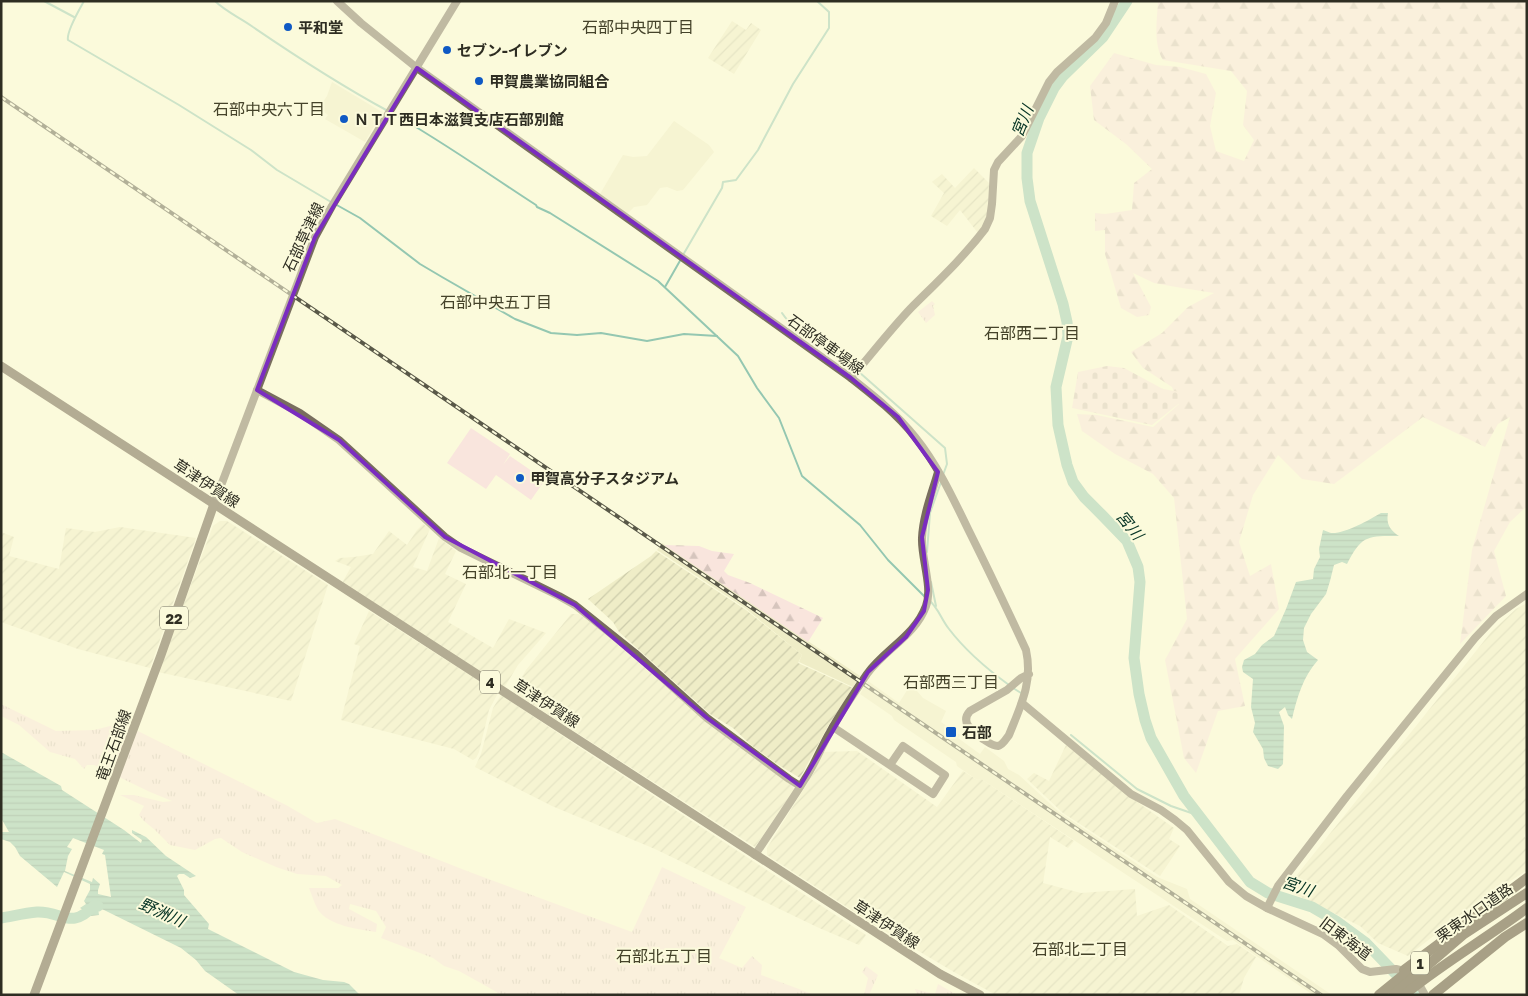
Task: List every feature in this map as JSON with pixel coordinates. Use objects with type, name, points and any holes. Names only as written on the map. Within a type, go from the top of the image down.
[{"type":"highway","points":[[1400,969],[1527,878]]},
{"type":"highway","name":"栗東水口道路","points":[[1392,995],[1464,934],[1527,893]]},
{"type":"highway","name":"1","points":[[1404,995],[1429,974],[1527,908]]},
{"type":"highway","points":[[1433,995],[1527,923]]},
{"type":"highway","name":"1","points":[[1379,995],[1405,973],[1464,934]]},
{"type":"main road","name":"草津伊賀線","points":[[1,366],[940,974],[980,995]]},
{"type":"main road","name":"竜王石部線","points":[[34,995],[133,731],[214,504]]},
{"type":"street","name":"石部停車場線","points":[[337,1],[417,68],[851,378],[898,417],[916,438],[958,507],[1026,650],[1029,674],[1023,698],[1009,735],[1002,744],[993,745],[967,725],[967,714],[973,708],[1012,687],[1021,678],[1029,674]]},
{"type":"street","name":"石部草津線","points":[[214,504],[315,237],[457,1]]},
{"type":"street","points":[[851,378],[887,335],[985,230],[990,218],[994,170],[998,162],[1022,136],[1049,82],[1057,72],[1095,38],[1106,23],[1116,1]]},
{"type":"street","points":[[258,390],[300,413],[339,440],[445,537],[475,555],[537,584],[575,605],[635,653],[707,718],[789,780],[800,786]]},
{"type":"street","points":[[755,855],[800,786],[832,727],[873,667],[906,637],[926,606],[928,590],[922,537],[925,515],[938,472]]},
{"type":"street","points":[[1268,906],[1278,886],[1347,796],[1475,638],[1496,616],[1527,594]]},
{"type":"street","name":"旧東海道","points":[[1023,698],[1026,705],[1131,794],[1175,820],[1186,830],[1229,882],[1246,896],[1323,934],[1338,945],[1362,969],[1370,972],[1400,969]]},
{"type":"street","points":[[832,727],[933,794],[945,775],[903,746],[890,765]]},
{"type":"street","points":[[1400,969],[1413,974],[1425,995]]},
{"type":"highlighted area","points":[[417,68],[851,378],[898,417],[938,472],[922,537],[928,590],[924,611],[906,637],[868,672],[800,786],[707,718],[575,605],[445,537],[339,440],[257,390],[315,237]]},
{"type":"shaded area","points":[[732,21],[746,30],[751,23],[761,30],[734,74],[708,58]]},
{"type":"shaded area","points":[[332,82],[382,112],[365,142],[325,119],[328,115],[319,108],[327,96]]},
{"type":"shaded area","points":[[674,121],[709,145],[714,152],[683,190],[677,191],[667,187],[660,188],[647,205],[634,207],[627,214],[600,194],[623,155],[633,157],[647,156]]},
{"type":"shaded area","points":[[974,168],[989,183],[988,216],[978,233],[960,210],[947,226],[931,216],[944,193],[932,182],[942,174],[955,188]]},
{"type":"shaded area","points":[[220,521],[227,521],[328,585],[291,701],[158,672],[213,526]]},
{"type":"shaded area","points":[[423,524],[430,529],[413,567],[427,571],[439,538],[456,551],[445,574],[466,584],[448,622],[493,648],[509,619],[546,633],[518,665],[504,688],[342,583],[351,567],[335,561],[340,558],[373,554],[389,531],[407,545]]},
{"type":"shaded area","points":[[120,527],[196,538],[150,668],[78,649],[1,622],[1,532],[14,537],[9,556],[59,569],[66,528],[95,532]]},
{"type":"shaded area","points":[[662,543],[860,676],[853,687],[799,662],[802,655],[745,608],[657,550]]},
{"type":"shaded area","points":[[656,551],[746,610],[802,655],[798,663],[853,688],[828,726],[800,778],[751,745],[733,728],[710,714],[619,632],[613,622],[588,599]]},
{"type":"shaded area","points":[[1527,603],[1527,828],[1524,836],[1527,840],[1527,870],[1468,909],[1408,956],[1378,943],[1360,926],[1297,895],[1292,881],[1492,631],[1516,609]]},
{"type":"shaded area","points":[[369,611],[498,693],[489,710],[476,758],[473,760],[454,749],[341,720],[360,646],[354,644]]},
{"type":"shaded area","points":[[571,614],[579,614],[612,639],[660,678],[736,745],[793,786],[794,790],[755,847],[513,692],[526,670]]},
{"type":"shaded area","points":[[868,681],[899,703],[911,684],[923,698],[946,711],[941,722],[960,735],[958,738],[980,754],[985,747],[1004,761],[1008,769],[1019,775],[1059,812],[1157,877],[1187,889],[1190,899],[1332,995],[1313,995],[1233,940],[1227,941],[981,779],[977,780],[957,766],[956,762],[894,720],[892,716],[860,694]]},
{"type":"shaded area","points":[[501,695],[866,935],[859,945],[817,927],[655,849],[552,806],[475,767],[481,754],[493,708]]},
{"type":"shaded area","points":[[1066,745],[1130,797],[1174,828],[1169,839],[1180,846],[1160,876],[1063,813],[1027,779],[1034,773],[1049,781]]},
{"type":"shaded area","points":[[857,751],[937,807],[963,771],[977,780],[981,779],[1074,841],[1068,848],[1050,837],[1043,883],[1081,893],[1135,889],[1137,916],[1169,905],[1228,946],[1237,944],[1256,957],[1244,978],[1239,995],[996,995],[873,924],[767,855],[767,848],[815,771],[823,752]]},
{"type":"green space","points":[[1158,1],[1527,1],[1527,509],[1525,508],[1510,522],[1494,551],[1506,596],[1460,644],[1472,550],[1510,417],[1498,424],[1485,447],[1423,417],[1334,484],[1302,479],[1278,455],[1253,495],[1239,542],[1250,576],[1271,564],[1279,609],[1235,659],[1245,706],[1218,711],[1196,773],[1184,758],[1165,660],[1187,619],[1174,498],[1153,474],[1115,454],[1082,431],[1077,414],[1097,415],[1153,427],[1179,404],[1172,387],[1143,368],[1131,352],[1162,333],[1188,307],[1214,293],[1154,283],[1133,273],[1151,307],[1149,315],[1137,317],[1121,308],[1105,254],[1105,230],[1095,231],[1095,213],[1105,214],[1132,210],[1134,183],[1152,169],[1126,144],[1094,120],[1090,86],[1114,53],[1156,65],[1180,67],[1206,74],[1216,93],[1210,126],[1216,151],[1244,161],[1254,140],[1243,125],[1247,91],[1231,71],[1163,60],[1157,39]]},
{"type":"green space","points":[[932,301],[935,304],[933,306],[935,315],[926,323],[918,312]]},
{"type":"green space","points":[[1107,366],[1124,368],[1163,389],[1180,392],[1181,402],[1152,425],[1072,408],[1078,372]]},
{"type":"green space","points":[[471,428],[510,454],[503,465],[510,456],[545,480],[531,500],[496,475],[486,489],[447,463]]},
{"type":"green space","points":[[664,545],[699,546],[712,551],[734,554],[724,571],[728,575],[750,583],[823,618],[808,642]]},
{"type":"green space","points":[[1,704],[56,731],[94,730],[114,725],[134,734],[138,731],[286,805],[317,823],[335,819],[467,871],[632,932],[662,867],[746,907],[719,958],[742,968],[752,956],[762,965],[761,975],[815,995],[502,995],[459,971],[444,966],[433,958],[381,938],[386,927],[376,911],[350,904],[349,909],[377,924],[376,932],[344,926],[329,920],[318,910],[309,888],[338,888],[342,885],[326,876],[297,874],[276,867],[242,852],[221,838],[215,839],[195,850],[170,845],[139,815],[144,806],[120,795],[134,795],[163,802],[172,801],[94,765],[87,765],[84,769],[75,759],[50,752],[19,725],[1,716]]},
{"type":"green space","points":[[866,966],[878,975],[869,995],[864,995],[868,978],[862,972]]},
{"type":"green space","points":[[938,984],[957,995],[917,995],[915,989],[935,994]]},
{"type":"water","points":[[1381,513],[1388,513],[1389,526],[1399,536],[1379,536],[1367,539],[1357,547],[1347,564],[1342,562],[1334,565],[1326,594],[1311,614],[1304,628],[1303,640],[1307,652],[1318,660],[1308,673],[1301,688],[1292,719],[1285,707],[1279,712],[1284,726],[1283,764],[1278,769],[1268,766],[1264,758],[1263,749],[1253,732],[1255,723],[1251,707],[1253,679],[1243,672],[1244,660],[1255,654],[1262,645],[1274,636],[1296,582],[1313,579],[1314,569],[1320,557],[1319,549],[1323,530],[1337,533],[1357,526]]},
{"type":"water","name":"野洲川","points":[[1,752],[61,786],[62,790],[141,843],[142,840],[132,833],[132,830],[146,837],[166,856],[196,876],[190,878],[184,874],[179,874],[177,876],[184,890],[184,895],[209,924],[208,929],[294,972],[323,980],[349,984],[360,995],[239,995],[205,971],[196,960],[181,948],[104,910],[98,908],[99,915],[91,916],[80,908],[86,904],[84,901],[90,890],[90,884],[64,872],[57,887],[20,856],[10,842],[1,839],[1,832],[9,832],[1,818]],"holes":[[[73,838],[104,850],[102,854],[105,855],[111,897],[98,894],[100,884],[93,878],[92,882],[65,871],[68,856],[72,849],[67,847]]]},
{"type":"waterway","points":[[44,1],[74,17]]},
{"type":"waterway","points":[[84,1],[71,27],[68,40],[179,105],[251,150],[277,170],[331,202]]},
{"type":"waterway","points":[[215,1],[320,71],[388,111]]},
{"type":"waterway","points":[[683,255],[722,188],[723,182],[736,180],[758,150],[793,84],[829,28],[829,12],[817,1]]},
{"type":"waterway","name":"宮川","points":[[1127,1],[1103,37],[1063,76],[1054,88],[1039,118],[1027,153],[1027,178],[1030,201],[1067,322],[1068,336],[1056,387],[1058,425],[1067,465],[1073,482],[1084,497],[1127,541],[1138,567],[1140,582],[1134,658],[1139,694],[1151,738],[1184,796],[1250,882],[1268,893],[1312,907],[1336,921],[1366,943],[1416,995]]},
{"type":"waterway","points":[[392,113],[447,146],[537,207],[550,213],[658,281],[738,356],[757,388],[779,418],[802,476],[860,525],[888,560],[925,597]]},
{"type":"waterway","points":[[335,204],[360,218],[420,264],[515,319],[551,333],[577,335],[601,333],[647,341],[684,334],[717,336]]},
{"type":"waterway","points":[[665,287],[681,259]]},
{"type":"waterway","points":[[782,313],[789,322],[807,336],[847,360],[855,368]]},
{"type":"waterway","points":[[859,372],[945,448],[947,464],[943,475]]},
{"type":"waterway","points":[[927,552],[930,513],[941,482]]},
{"type":"waterway","points":[[931,582],[936,606]]},
{"type":"waterway","points":[[929,600],[949,629],[969,652],[1009,685]]},
{"type":"waterway","points":[[1013,688],[1021,693]]},
{"type":"waterway","points":[[1071,735],[1137,789],[1171,806],[1200,816]]},
{"type":"waterway","points":[[1,918],[37,912],[73,918],[86,913],[95,905],[98,906]]},
{"type":"railway","points":[[1,97],[1321,995]]},
{"type":"place","name":"平和堂","points":[[288,27]]},
{"type":"place","name":"セブン-イレブン","points":[[447,50]]},
{"type":"place","name":"甲賀農業協同組合","points":[[479,81]]},
{"type":"place","name":"ＮＴＴ西日本滋賀支店石部別館","points":[[344,119]]},
{"type":"place","name":"甲賀高分子スタジアム","points":[[520,478]]},
{"type":"place","name":"石部","points":[[951,732]]},
{"type":"district","name":"石部中央四丁目","points":[[638,27]]},
{"type":"district","name":"石部中央六丁目","points":[[269,109]]},
{"type":"district","name":"石部中央五丁目","points":[[496,302]]},
{"type":"district","name":"石部西二丁目","points":[[1032,333]]},
{"type":"district","name":"石部北一丁目","points":[[510,572]]},
{"type":"district","name":"石部西三丁目","points":[[951,682]]},
{"type":"district","name":"石部北二丁目","points":[[1080,949]]},
{"type":"district","name":"石部北五丁目","points":[[664,956]]}]
